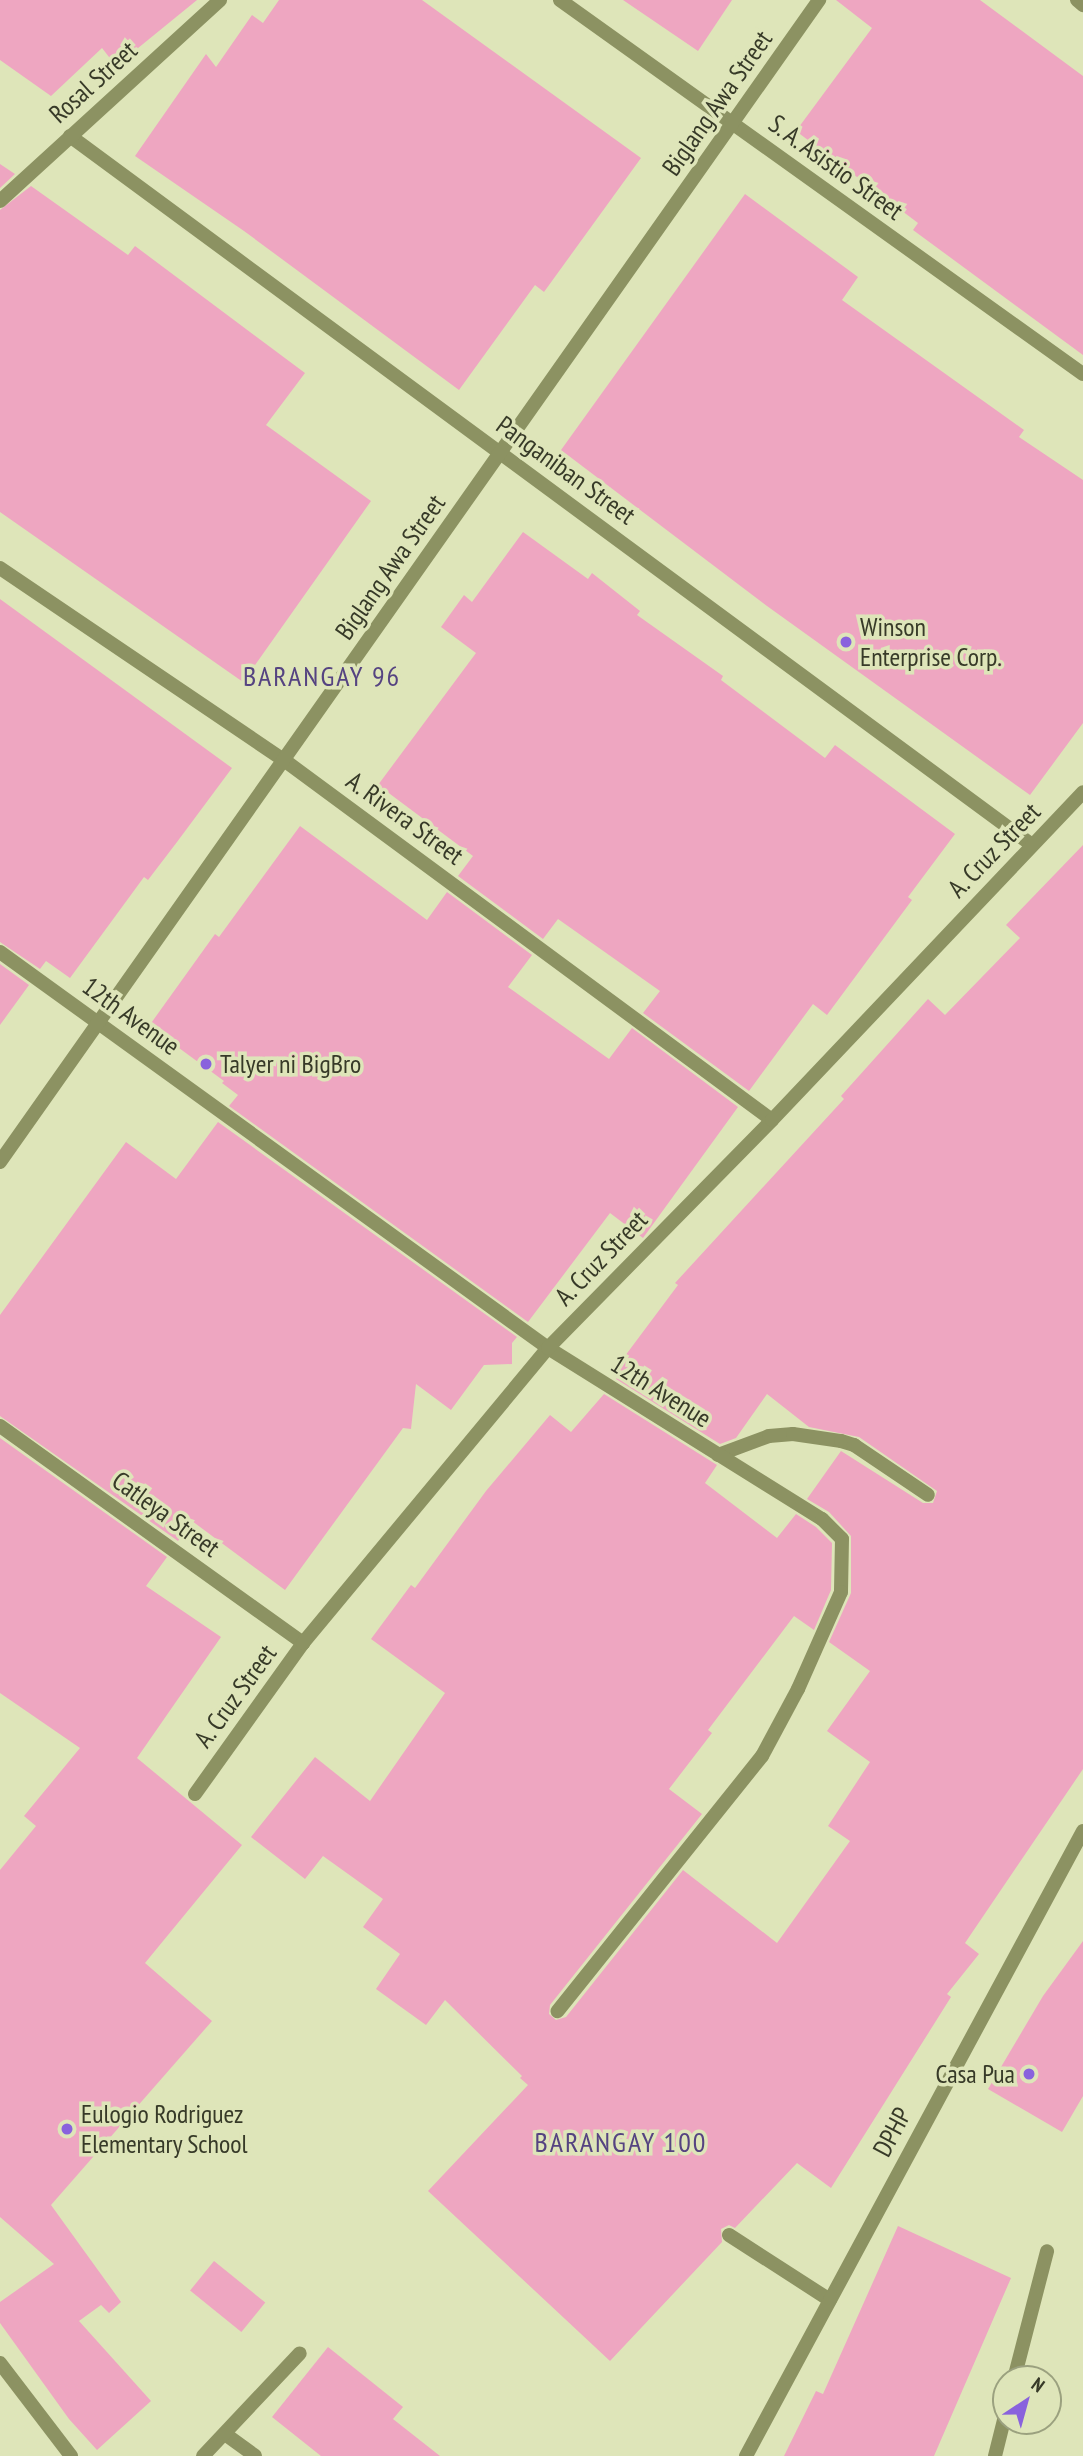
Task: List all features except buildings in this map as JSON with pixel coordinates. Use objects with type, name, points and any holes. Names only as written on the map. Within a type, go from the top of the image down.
[{"type":"street","name":"Rosal Street","points":[[0,201],[220,0]]},
{"type":"street","name":"S. A. Asistio Street","points":[[560,0],[1083,374]]},
{"type":"street","name":"Biglang Awa Street","points":[[0,1162],[819,0]]},
{"type":"street","points":[[1077,0],[1083,5]]},
{"type":"street","name":"Panganiban Street","points":[[70,136],[1032,845]]},
{"type":"street","name":"A. Rivera Street","points":[[0,568],[284,760],[772,1120]]},
{"type":"street","name":"A. Cruz Street","points":[[195,1794],[303,1643],[548,1349],[772,1120],[1083,792]]},
{"type":"street","name":"12th Avenue","points":[[0,952],[548,1349],[834,1530],[842,1544],[841,1592],[798,1689],[762,1756],[558,2011]]},
{"type":"street","name":"Catleya Street","points":[[0,1426],[303,1643]]},
{"type":"street","points":[[718,1455],[769,1436],[793,1434],[841,1441],[854,1445],[928,1495]]},
{"type":"street","name":"DPHP","points":[[746,2456],[1083,1831]]},
{"type":"street","points":[[729,2235],[830,2300]]},
{"type":"street","points":[[1018,2365],[1047,2251]]},
{"type":"street","points":[[203,2456],[300,2353]]},
{"type":"street","points":[[0,2362],[71,2456]]},
{"type":"street","points":[[225,2434],[255,2456]]},
{"type":"street","points":[[995,2456],[1000,2435]]},
{"type":"place","name":"Winson Enterprise Corp.","points":[[846,642]]},
{"type":"place","name":"Talyer ni BigBro","points":[[206,1064]]},
{"type":"place","name":"Casa Pua","points":[[1029,2074]]},
{"type":"place","name":"Eulogio Rodriguez Elementary School","points":[[67,2129]]},
{"type":"district","name":"BARANGAY 96","points":[[322,676]]},
{"type":"district","name":"BARANGAY 100","points":[[621,2142]]}]
